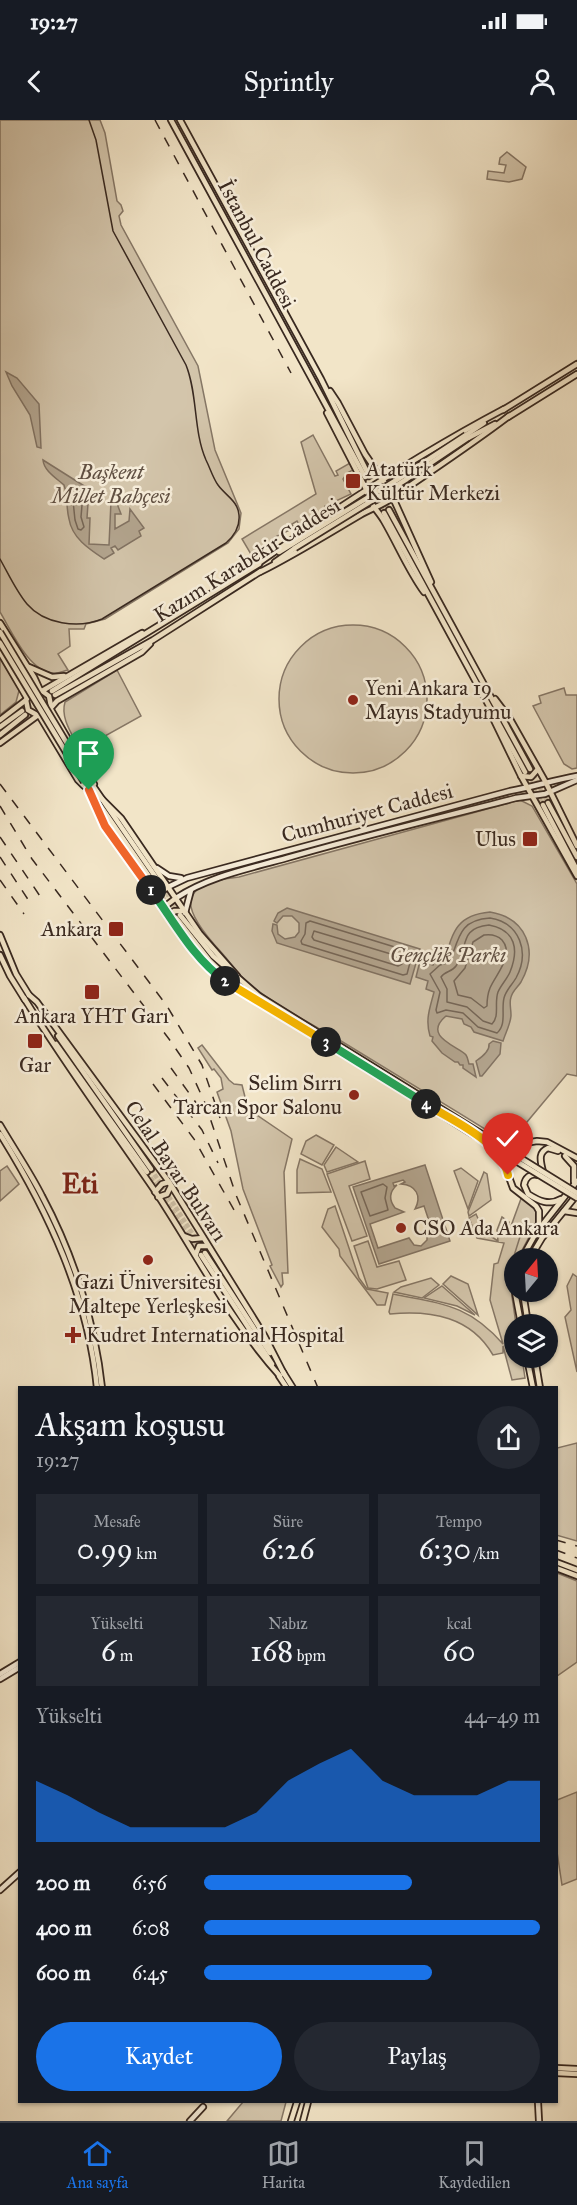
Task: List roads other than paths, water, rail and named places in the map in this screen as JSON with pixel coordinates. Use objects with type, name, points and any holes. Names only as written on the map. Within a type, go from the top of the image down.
[{"type":"main road","name":"İstanbul Caddesi","points":[[171,120],[367,477],[321,379],[180,120]]},
{"type":"main road","name":"Kazım Karabekir Caddesi","points":[[293,546],[260,572],[153,639],[54,693],[256,565],[293,546],[407,479],[504,409],[577,364]]},
{"type":"main road","name":"Kazım Karabekir Caddesi","points":[[466,435],[509,416],[577,374]]},
{"type":"main road","name":"İstanbul Caddesi","points":[[321,379],[338,403],[365,454],[389,489],[427,570],[437,604]]},
{"type":"main road","name":"İstanbul Caddesi","points":[[314,383],[366,489],[368,501],[383,519],[412,576],[437,604]]},
{"type":"main road","points":[[260,572],[300,552],[374,507],[392,499],[509,416]]},
{"type":"main road","points":[[256,565],[382,479],[466,435]]},
{"type":"main road","points":[[387,512],[483,689],[525,772],[531,795],[577,876]]},
{"type":"main road","points":[[0,720],[27,699],[32,692],[41,690],[168,620]]},
{"type":"main road","points":[[0,622],[41,690],[49,696],[50,707],[91,776],[96,790]]},
{"type":"main road","points":[[0,632],[86,781],[105,826],[164,908],[200,934],[241,986]]},
{"type":"main road","points":[[0,743],[38,715],[48,711],[50,707],[142,652],[153,639]]},
{"type":"main road","points":[[0,643],[86,781],[102,798],[157,884],[90,792],[78,780],[38,715],[28,710],[27,699],[0,652]]},
{"type":"main road","points":[[27,666],[52,677],[69,675]]},
{"type":"main road","points":[[20,687],[26,685],[34,677]]},
{"type":"main road","points":[[483,689],[510,719],[545,781],[577,846]]},
{"type":"main road","points":[[0,727],[24,713],[0,735]]},
{"type":"main road","points":[[525,772],[531,777],[538,770]]},
{"type":"main road","name":"Cumhuriyet Caddesi","points":[[176,898],[208,880],[296,852],[510,791],[528,788],[545,781],[577,778]]},
{"type":"main road","name":"Cumhuriyet Caddesi","points":[[168,887],[187,878],[531,795],[537,796],[577,778]]},
{"type":"main road","points":[[102,798],[121,818],[176,898],[178,916],[209,960],[241,986],[577,1195],[536,1248]]},
{"type":"main road","points":[[577,857],[545,804],[577,870]]},
{"type":"main road","points":[[154,867],[169,876],[187,878]]},
{"type":"main road","points":[[155,895],[168,887]]},
{"type":"main road","points":[[178,916],[192,888]]},
{"type":"main road","points":[[164,908],[176,898]]},
{"type":"main road","name":"Celal Bayar Bulvarı","points":[[0,935],[12,965],[29,994],[149,1171],[24,998]]},
{"type":"main road","name":"Celal Bayar Bulvarı","points":[[0,956],[10,976],[67,1065],[282,1375]]},
{"type":"main road","name":"Celal Bayar Bulvarı","points":[[29,994],[170,1184],[264,1335],[286,1386]]},
{"type":"main road","points":[[0,1125],[43,1197],[76,1276],[89,1318],[102,1386]]},
{"type":"main road","points":[[0,1134],[38,1198],[72,1278],[88,1337],[97,1386]]},
{"type":"main road","points":[[492,1144],[547,1142],[577,1158]]},
{"type":"main road","points":[[492,1144],[502,1158],[513,1188],[539,1210],[536,1233]]},
{"type":"main road","points":[[528,1248],[536,1233],[576,1183],[574,1169],[569,1158],[548,1148],[540,1155],[542,1174]]},
{"type":"main road","points":[[542,1174],[526,1178],[525,1188],[531,1196],[550,1203],[566,1195]]},
{"type":"main road","points":[[162,1184],[170,1184],[167,1194],[157,1194],[162,1184]]},
{"type":"main road","points":[[564,1211],[577,1213]]},
{"type":"main road","points":[[184,1236],[192,1239],[204,1238]]},
{"type":"main road","points":[[200,1254],[199,1246],[207,1246]]},
{"type":"main road","name":"Celal Bayar Bulvarı","points":[[200,1254],[251,1342],[291,1386]]},
{"type":"main road","points":[[529,1368],[533,1386]]},
{"type":"main road","points":[[537,1368],[540,1386]]},
{"type":"main road","points":[[558,1563],[577,1570]]},
{"type":"main road","points":[[558,1569],[577,1576]]},
{"type":"main road","points":[[0,1674],[18,1663]]},
{"type":"main road","points":[[0,1679],[18,1668]]},
{"type":"main road","points":[[0,1890],[18,1874]]},
{"type":"main road","points":[[558,2068],[577,2069]]},
{"type":"main road","points":[[558,2073],[577,2074]]},
{"type":"main road","points":[[291,2121],[297,2103]]},
{"type":"main road","points":[[303,2121],[309,2103]]},
{"type":"main road","points":[[538,2103],[539,2121]]},
{"type":"main road","points":[[190,2121],[203,2107]]},
{"type":"water","points":[[6,372],[17,378],[39,404],[41,448],[37,447],[30,415]]},
{"type":"water","points":[[43,460],[89,489],[87,518],[90,518],[89,544],[109,545],[111,501],[116,501],[121,514],[115,514],[115,529],[129,521],[130,509],[144,528],[139,531],[141,536],[118,550],[115,546],[111,548],[114,553],[104,559],[87,547],[77,537],[71,526],[64,485],[48,471]]},
{"type":"water","points":[[287,908],[420,949],[410,984],[277,943],[272,931],[273,924],[277,925],[278,934],[285,939],[295,937],[299,932],[299,923],[292,916],[283,916],[277,923],[274,921],[278,913]]},
{"type":"water","points":[[490,912],[502,915],[520,928],[529,947],[529,958],[521,982],[511,997],[511,1018],[503,1041],[474,1032],[471,1027],[464,1024],[462,1019],[446,1016],[439,1023],[440,1035],[466,1055],[469,1064],[473,1064],[476,1077],[463,1068],[463,1065],[442,1053],[432,1041],[428,1019],[434,992],[426,989],[428,981],[416,977],[420,961],[433,965],[436,957],[445,959],[454,933],[463,921]]},
{"type":"water","points":[[493,1041],[501,1043],[500,1054],[480,1076],[476,1061],[485,1054],[489,1044]]},
{"type":"water","points":[[425,1165],[450,1241],[379,1264],[353,1187]],"holes":[[[403,1180],[405,1182],[401,1184],[410,1186],[418,1196],[415,1209],[424,1206],[432,1230],[427,1232],[427,1240],[421,1246],[414,1245],[409,1238],[378,1248],[370,1224],[404,1212],[395,1208],[391,1196],[392,1190],[397,1185],[394,1186],[393,1183]]]},
{"type":"waterway","points":[[516,1248],[524,1224]]},
{"type":"tunnel","points":[[369,476],[389,510]]},
{"type":"tunnel","points":[[365,477],[384,513]]},
{"type":"tunnel","points":[[22,711],[52,691]]},
{"type":"tunnel","points":[[25,715],[55,695]]},
{"type":"tunnel","points":[[530,769],[548,803]]},
{"type":"tunnel","points":[[527,776],[543,805]]},
{"type":"tunnel","points":[[159,882],[179,912]]},
{"type":"tunnel","points":[[155,885],[174,915]]},
{"type":"tunnel","points":[[151,1169],[205,1253]]},
{"type":"tunnel","points":[[147,1172],[201,1255]]},
{"type":"tram line","points":[[0,559],[19,593],[34,611],[62,623],[83,624],[102,619],[226,543],[234,534],[239,523],[238,510],[216,482],[202,449],[190,376],[186,365],[113,231],[96,140],[89,120]]},
{"type":"railway","points":[[155,120],[291,373]]},
{"type":"railway","points":[[0,784],[167,1006],[202,1065],[220,1118]]},
{"type":"railway","points":[[0,806],[32,859],[189,1068],[205,1103],[236,1195],[317,1386]]},
{"type":"railway","points":[[0,837],[44,902]]},
{"type":"railway","points":[[0,857],[33,907]]},
{"type":"railway","points":[[0,880],[24,914]]},
{"type":"railway","points":[[171,1068],[202,1111]]},
{"type":"railway","points":[[162,1078],[202,1130],[218,1163]]},
{"type":"railway","points":[[153,1084],[194,1139],[234,1210]]},
{"type":"railway","points":[[558,1541],[577,1546]]},
{"type":"railway","points":[[558,1551],[577,1558]]},
{"type":"place","name":"Atatürk Kültür Merkezi","points":[[353,481]]},
{"type":"place","name":"Yeni Ankara 19 Mayıs Stadyumu","points":[[353,700]]},
{"type":"place","name":"Ulus","points":[[530,839]]},
{"type":"place","name":"Ankara","points":[[116,929]]},
{"type":"place","name":"Ankara YHT Garı","points":[[92,992]]},
{"type":"place","name":"Gar","points":[[35,1041]]},
{"type":"place","name":"Selim Sırrı Tarcan Spor Salonu","points":[[354,1095]]},
{"type":"place","name":"CSO Ada Ankara","points":[[401,1228]]},
{"type":"place","name":"Gazi Üniversitesi Maltepe Yerleşkesi","points":[[148,1260]]},
{"type":"place","name":"Kudret International Hospital","points":[[73,1335]]},
{"type":"district","name":"Eti","points":[[80,1183]]},
{"type":"park label","name":"Başkent Millet Bahçesi","points":[[111,484]]},
{"type":"park label","name":"Gençlik Parkı","points":[[448,955]]}]
